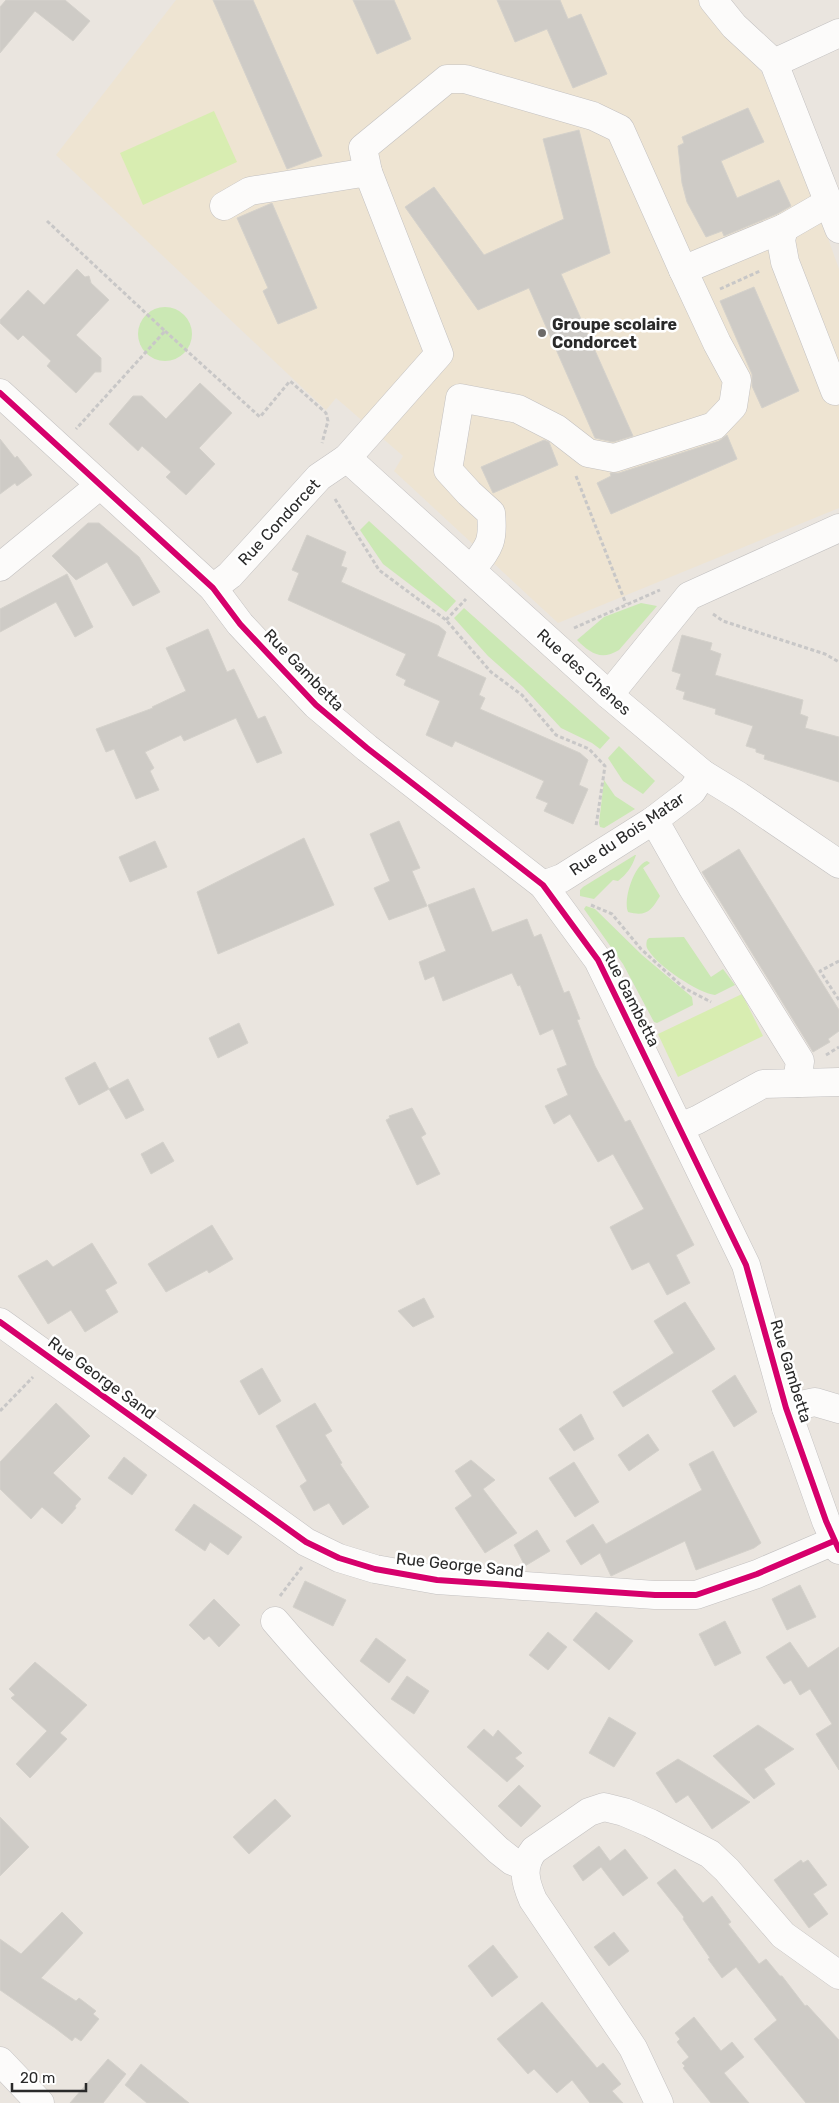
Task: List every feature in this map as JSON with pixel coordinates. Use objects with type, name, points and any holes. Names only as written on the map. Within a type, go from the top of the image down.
[{"type":"street","points":[[713,0],[734,26],[774,63],[834,218]]},
{"type":"street","points":[[774,63],[839,32]]},
{"type":"street","points":[[224,206],[250,192],[368,172],[363,148],[446,79],[464,79],[593,116],[620,129],[683,270],[737,380],[733,406],[714,426],[614,458],[588,453],[557,429],[518,409],[460,398],[448,470],[491,513],[493,535],[476,575]]},
{"type":"street","name":"Rue Condorcet","points":[[213,588],[230,575],[319,478],[347,458],[440,354],[368,172]]},
{"type":"street","points":[[683,270],[784,228],[818,210],[834,218]]},
{"type":"street","points":[[784,228],[781,240],[785,262],[835,391]]},
{"type":"street","name":"Rue Gambetta","points":[[0,393],[99,486],[213,588],[240,624],[316,705],[367,748],[544,884],[598,960],[746,1264],[786,1408],[836,1546]]},
{"type":"street","name":"Rue des Chênes","points":[[347,458],[610,695],[702,774],[739,796],[839,864]]},
{"type":"street","points":[[0,567],[99,486]]},
{"type":"street","points":[[610,695],[689,596],[839,528]]},
{"type":"street","name":"Rue du Bois Matar","points":[[544,884],[562,878],[654,820],[692,791],[702,774]]},
{"type":"street","points":[[654,820],[692,887],[800,1061],[797,1082]]},
{"type":"street","points":[[680,1127],[763,1084],[839,1082]]},
{"type":"street","name":"Rue George Sand","points":[[0,1322],[306,1542],[339,1558],[374,1569],[437,1580],[655,1595],[696,1595],[836,1546]]},
{"type":"street","points":[[786,1408],[815,1402],[839,1409]]},
{"type":"street","points":[[275,1621],[306,1657],[408,1764],[498,1850],[512,1861],[526,1866]]},
{"type":"street","points":[[659,2103],[633,2048],[532,1900],[527,1886],[526,1866],[528,1857],[534,1850],[588,1812],[604,1807],[624,1812],[650,1823],[710,1854],[727,1870],[783,1935],[839,1975]]},
{"type":"street","points":[[0,2061],[40,2103]]},
{"type":"path","points":[[47,221],[260,417],[290,380],[326,413],[328,422],[319,457],[309,468],[328,488],[379,570],[446,620],[491,672],[522,695],[556,734],[589,749],[604,766],[595,828]]},
{"type":"path","points":[[697,300],[773,265],[785,262]]},
{"type":"path","points":[[71,434],[165,331]]},
{"type":"path","points":[[575,474],[626,604]]},
{"type":"path","points":[[446,620],[476,575]]},
{"type":"path","points":[[570,630],[626,604],[681,582],[689,596],[723,621],[824,654],[839,662]]},
{"type":"path","points":[[589,904],[612,914],[641,949],[677,982],[684,988],[711,1002]]},
{"type":"path","points":[[839,961],[820,971],[839,1000]]},
{"type":"path","points":[[0,1411],[50,1358]]},
{"type":"path","points":[[275,1621],[278,1598],[317,1547]]},
{"type":"shaded area","name":"Groupe scolaire Condorcet","points":[[176,0],[701,0],[762,73],[803,169],[839,269],[839,508],[558,623],[394,471],[403,456],[336,398],[326,410],[56,155]]},
{"type":"green space","points":[[214,111],[237,162],[143,205],[120,153]]},
{"type":"green space","points":[[165,307],[175,309],[184,315],[190,324],[192,334],[190,344],[184,353],[175,359],[165,361],[155,359],[146,353],[140,344],[138,334],[140,324],[146,315],[155,309]]},
{"type":"green space","points":[[369,521],[456,601],[446,612],[383,564],[360,530]]},
{"type":"green space","points":[[641,603],[657,606],[619,650],[607,655],[596,654],[577,640],[604,617]]},
{"type":"green space","points":[[464,608],[610,738],[600,749],[561,728],[523,687],[488,656],[454,618]]},
{"type":"green space","points":[[619,746],[655,781],[643,794],[623,781],[608,758]]},
{"type":"green space","points":[[604,780],[615,796],[635,809],[604,828],[600,827],[599,823]]},
{"type":"green space","points":[[635,855],[631,867],[624,876],[618,881],[613,880],[594,899],[580,896],[580,890],[583,887]]},
{"type":"green space","points":[[647,861],[650,863],[643,868],[660,896],[654,906],[647,912],[639,914],[628,912],[628,891],[634,875],[642,864]]},
{"type":"green space","points":[[586,906],[595,909],[642,955],[692,997],[693,1005],[657,1023],[654,1022],[623,964],[584,909]]},
{"type":"green space","points":[[684,937],[711,977],[723,969],[735,985],[715,995],[699,989],[669,971],[648,950],[646,944],[649,938]]},
{"type":"green space","points":[[742,994],[763,1036],[678,1077],[658,1034]]},
{"type":"building","points":[[6,0],[65,0],[90,21],[73,41],[35,11],[0,53],[0,7]]},
{"type":"building","points":[[213,0],[253,0],[322,156],[287,169]]},
{"type":"building","points":[[353,0],[394,0],[411,39],[377,54]]},
{"type":"building","points":[[497,0],[560,0],[568,19],[581,14],[607,74],[573,88],[547,29],[515,42]]},
{"type":"building","points":[[748,108],[764,142],[721,161],[737,198],[779,180],[791,206],[777,214],[724,236],[722,231],[706,237],[687,202],[682,183],[678,146],[684,143],[682,137]]},
{"type":"building","points":[[579,130],[610,253],[561,274],[633,436],[613,442],[595,438],[529,288],[478,310],[405,207],[434,187],[484,255],[564,219],[543,139]]},
{"type":"building","points":[[272,203],[317,308],[278,324],[263,291],[268,288],[237,218]]},
{"type":"building","points":[[77,269],[85,277],[89,276],[91,283],[109,300],[76,335],[101,358],[101,372],[95,372],[76,393],[47,366],[51,361],[23,335],[18,340],[0,323],[0,320],[28,290],[44,305]]},
{"type":"building","points":[[754,287],[799,391],[762,408],[752,386],[752,374],[720,301]]},
{"type":"building","points":[[200,383],[232,413],[199,448],[215,464],[186,495],[166,477],[171,472],[142,446],[138,451],[109,424],[133,396],[142,396],[166,419]]},
{"type":"building","points":[[727,435],[737,459],[611,514],[597,483],[611,476],[610,473],[619,473],[719,441]]},
{"type":"building","points":[[0,439],[32,475],[17,486],[15,483],[0,494]]},
{"type":"building","points":[[544,440],[549,442],[558,465],[493,493],[481,467]]},
{"type":"building","points":[[88,523],[99,523],[139,557],[160,592],[133,606],[107,562],[76,580],[52,556]]},
{"type":"building","points":[[307,535],[346,552],[341,566],[347,568],[341,582],[439,626],[446,632],[437,656],[486,678],[479,695],[485,698],[480,709],[580,753],[588,760],[579,785],[588,789],[573,824],[544,811],[548,803],[536,798],[544,781],[455,741],[452,747],[426,735],[440,701],[404,685],[406,680],[396,675],[406,654],[288,600],[299,573],[292,570]]},
{"type":"building","points":[[67,574],[93,627],[75,637],[56,602],[0,632],[0,609]]},
{"type":"building","points":[[208,629],[227,672],[234,669],[258,719],[265,716],[282,753],[257,763],[236,718],[184,741],[181,735],[145,752],[154,768],[150,771],[159,790],[136,799],[114,749],[106,752],[96,729],[153,708],[186,691],[166,648]]},
{"type":"building","points":[[682,635],[712,643],[710,650],[721,654],[715,675],[803,700],[800,714],[808,717],[805,728],[839,737],[839,782],[764,759],[765,755],[756,752],[756,749],[746,746],[753,726],[715,714],[716,709],[683,699],[685,692],[676,689],[681,674],[672,671]]},
{"type":"building","points":[[399,821],[420,868],[412,871],[427,906],[389,920],[374,888],[390,881],[370,834]]},
{"type":"building","points":[[304,838],[334,905],[218,954],[197,892]]},
{"type":"building","points":[[155,841],[167,867],[130,882],[119,857]]},
{"type":"building","points":[[739,849],[839,1010],[839,1031],[828,1039],[830,1042],[813,1052],[702,872]]},
{"type":"building","points":[[474,888],[492,932],[527,919],[534,937],[541,934],[564,993],[569,991],[580,1019],[577,1020],[595,1066],[625,1122],[630,1120],[694,1245],[676,1255],[690,1283],[667,1295],[649,1262],[632,1270],[610,1227],[644,1209],[613,1154],[598,1162],[570,1114],[554,1124],[545,1106],[568,1095],[557,1069],[567,1065],[553,1029],[540,1035],[520,985],[518,986],[512,973],[443,1001],[434,976],[425,980],[419,962],[446,951],[428,905]]},
{"type":"building","points":[[239,1023],[248,1043],[218,1058],[209,1038]]},
{"type":"building","points":[[95,1062],[109,1089],[79,1105],[65,1078]]},
{"type":"building","points":[[128,1079],[144,1110],[126,1119],[109,1089]]},
{"type":"building","points":[[412,1108],[426,1134],[421,1137],[440,1174],[417,1185],[386,1120],[390,1118],[389,1116]]},
{"type":"building","points":[[163,1142],[174,1161],[151,1174],[141,1154]]},
{"type":"building","points":[[212,1225],[233,1259],[209,1273],[207,1270],[166,1292],[148,1264]]},
{"type":"building","points":[[92,1243],[117,1283],[105,1290],[118,1312],[85,1332],[71,1310],[48,1324],[18,1276],[47,1260],[53,1267]]},
{"type":"building","points":[[424,1298],[434,1317],[413,1327],[398,1311]]},
{"type":"building","points":[[685,1302],[715,1349],[623,1407],[613,1392],[674,1353],[654,1321]]},
{"type":"building","points":[[262,1368],[281,1401],[259,1415],[240,1381]]},
{"type":"building","points":[[735,1375],[757,1412],[734,1427],[712,1391]]},
{"type":"building","points":[[56,1403],[90,1436],[53,1473],[81,1499],[62,1524],[42,1507],[31,1519],[0,1489],[0,1462]]},
{"type":"building","points":[[315,1403],[332,1431],[325,1435],[342,1463],[340,1464],[369,1507],[343,1525],[329,1503],[314,1511],[300,1486],[307,1481],[276,1426]]},
{"type":"building","points":[[581,1414],[594,1439],[574,1451],[559,1429]]},
{"type":"building","points":[[648,1434],[659,1450],[629,1471],[618,1455]]},
{"type":"building","points":[[713,1451],[761,1543],[754,1548],[696,1570],[685,1541],[611,1576],[600,1553],[581,1565],[566,1541],[593,1524],[606,1544],[702,1490],[689,1464]]},
{"type":"building","points":[[124,1457],[147,1475],[132,1495],[108,1478]]},
{"type":"building","points":[[471,1460],[495,1480],[483,1489],[517,1533],[485,1553],[455,1508],[472,1496],[455,1471]]},
{"type":"building","points":[[574,1462],[599,1502],[575,1517],[549,1478]]},
{"type":"building","points":[[194,1504],[242,1537],[228,1555],[210,1542],[205,1551],[175,1530]]},
{"type":"building","points":[[537,1530],[550,1551],[525,1566],[514,1545]]},
{"type":"building","points":[[305,1581],[346,1600],[333,1626],[293,1607]]},
{"type":"building","points":[[800,1585],[816,1617],[787,1630],[772,1599]]},
{"type":"building","points":[[214,1599],[240,1625],[219,1647],[209,1636],[204,1640],[189,1625]]},
{"type":"building","points":[[596,1612],[633,1641],[609,1670],[573,1640]]},
{"type":"building","points":[[725,1621],[741,1653],[715,1666],[699,1634]]},
{"type":"building","points":[[548,1632],[567,1647],[548,1670],[529,1655]]},
{"type":"building","points":[[376,1638],[406,1660],[389,1683],[360,1661]]},
{"type":"building","points":[[790,1642],[808,1668],[839,1647],[839,1770],[816,1734],[832,1724],[810,1689],[800,1695],[791,1680],[784,1684],[766,1657]]},
{"type":"building","points":[[35,1662],[87,1705],[60,1733],[67,1739],[30,1778],[16,1764],[47,1731],[11,1698],[15,1695],[9,1689]]},
{"type":"building","points":[[407,1676],[429,1691],[414,1714],[391,1699]]},
{"type":"building","points":[[609,1717],[636,1733],[614,1767],[589,1753]]},
{"type":"building","points":[[758,1725],[794,1749],[764,1769],[775,1784],[754,1799],[713,1756]]},
{"type":"building","points":[[484,1729],[493,1737],[498,1730],[522,1753],[515,1758],[524,1766],[507,1782],[467,1747]]},
{"type":"building","points":[[678,1759],[750,1802],[712,1829],[688,1795],[676,1803],[656,1773]]},
{"type":"building","points":[[519,1785],[541,1806],[521,1827],[498,1806]]},
{"type":"building","points":[[275,1799],[291,1816],[249,1854],[233,1837]]},
{"type":"building","points":[[0,1817],[29,1847],[0,1876]]},
{"type":"building","points":[[599,1846],[610,1861],[625,1849],[648,1878],[623,1896],[601,1867],[583,1881],[573,1866]]},
{"type":"building","points":[[801,1860],[803,1863],[808,1860],[827,1885],[813,1894],[828,1914],[809,1928],[774,1880]]},
{"type":"building","points":[[675,1869],[703,1903],[712,1896],[731,1922],[728,1924],[759,1964],[766,1959],[805,2006],[807,2005],[839,2040],[839,2103],[806,2103],[754,2039],[777,2020],[736,1967],[722,1978],[708,1959],[710,1958],[683,1919],[684,1917],[657,1883]]},
{"type":"building","points":[[62,1912],[83,1933],[41,1978],[76,2001],[79,1998],[96,2011],[93,2014],[99,2019],[81,2041],[75,2037],[72,2041],[0,1990],[0,1939],[21,1954]]},
{"type":"building","points":[[614,1932],[629,1951],[609,1966],[594,1947]]},
{"type":"building","points":[[493,1945],[518,1977],[492,1997],[468,1966]]},
{"type":"building","points":[[542,2002],[597,2068],[603,2063],[621,2084],[612,2091],[623,2103],[590,2103],[572,2080],[557,2093],[534,2069],[528,2074],[497,2039]]},
{"type":"building","points":[[694,2017],[721,2051],[732,2042],[744,2057],[724,2073],[749,2103],[711,2103],[683,2068],[685,2066],[682,2063],[689,2057],[677,2042],[680,2039],[675,2033]]},
{"type":"building","points":[[108,2059],[126,2074],[103,2103],[70,2103]]},
{"type":"building","points":[[141,2064],[189,2103],[147,2103],[125,2085]]},
{"type":"cycle path","points":[[0,393],[213,588],[240,624],[316,705],[367,748],[543,885],[598,960],[746,1265],[786,1408],[826,1521],[839,1550]]},
{"type":"cycle path","points":[[0,1322],[306,1542],[339,1558],[375,1569],[437,1580],[655,1595],[696,1595],[757,1574],[834,1541]]},
{"type":"place","name":"Groupe scolaire Condorcet","points":[[542,333]]}]
